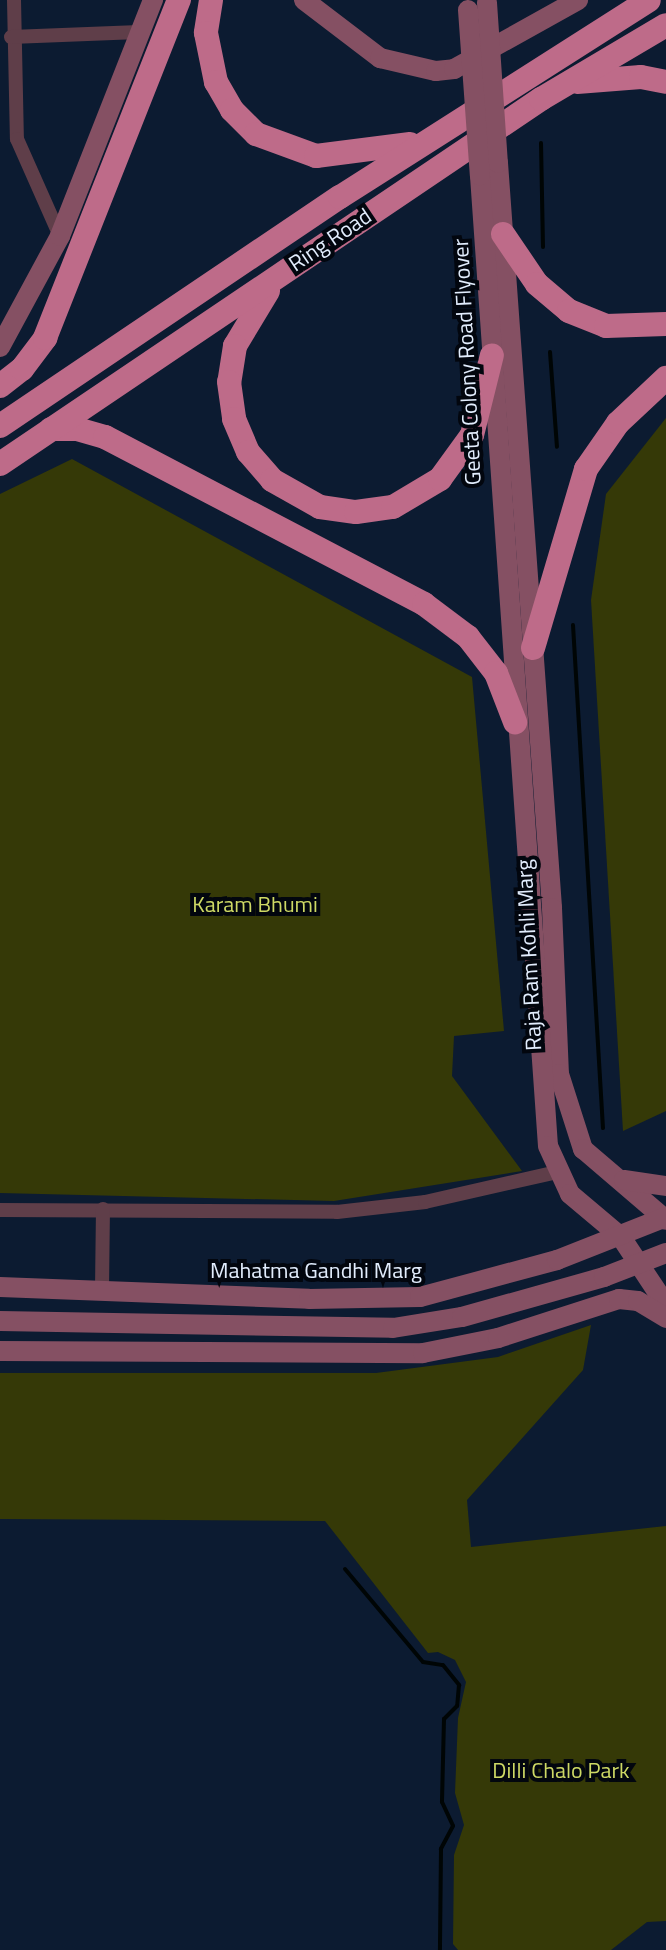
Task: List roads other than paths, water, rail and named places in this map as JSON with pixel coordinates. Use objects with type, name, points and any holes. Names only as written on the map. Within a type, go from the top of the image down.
[{"type":"highway","points":[[0,386],[22,369],[45,338],[179,0]]},
{"type":"highway","points":[[211,0],[207,41],[216,82],[232,110],[256,134],[292,151],[332,157],[428,140]]},
{"type":"highway","name":"Ring Road","points":[[0,426],[428,140],[649,0]]},
{"type":"highway","name":"Ring Road","points":[[0,464],[567,84],[666,25]]},
{"type":"highway","points":[[567,84],[641,77],[666,82]]},
{"type":"highway","points":[[503,234],[537,284],[569,311],[606,326],[666,324]]},
{"type":"highway","points":[[283,272],[251,313],[231,364],[234,419],[259,467],[303,500],[356,512],[410,500],[453,466],[472,435],[492,355]]},
{"type":"highway","points":[[522,651],[586,469],[618,423],[666,378]]},
{"type":"highway","points":[[51,429],[77,429],[105,437],[424,604],[468,637],[496,673],[515,722]]},
{"type":"main road","points":[[0,347],[60,236],[153,0]]},
{"type":"main road","points":[[304,0],[380,58],[436,71],[454,69],[578,0]]},
{"type":"main road","name":"Geeta Colony Road Flyover","points":[[471,2],[503,234],[529,589],[515,722]]},
{"type":"main road","name":"Geeta Colony Road Flyover","points":[[471,2],[492,355],[522,651]]},
{"type":"main road","name":"Raja Ram Kohli Marg","points":[[522,651],[559,1074],[583,1149],[666,1218]]},
{"type":"main road","name":"Raja Ram Kohli Marg","points":[[515,722],[543,1116],[557,1172],[585,1210],[621,1237],[642,1263],[666,1304]]},
{"type":"main road","points":[[620,1180],[666,1186]]},
{"type":"main road","name":"Mahatma Gandhi Marg","points":[[0,1287],[309,1299],[420,1297],[456,1291],[621,1237],[666,1218]]},
{"type":"main road","points":[[0,1321],[393,1328],[462,1317],[604,1277],[666,1253]]},
{"type":"main road","points":[[604,1277],[648,1288],[666,1304]]},
{"type":"main road","points":[[0,1351],[423,1353],[537,1327],[627,1299],[648,1288]]},
{"type":"main road","points":[[529,1298],[537,1327]]},
{"type":"main road","points":[[627,1299],[666,1318]]},
{"type":"street","points":[[14,0],[11,37],[17,139],[60,236]]},
{"type":"street","points":[[11,37],[139,32]]},
{"type":"street","points":[[0,1210],[337,1212],[425,1202],[557,1172]]},
{"type":"street","points":[[102,1289],[103,1209]]},
{"type":"waterway","points":[[541,143],[543,247]]},
{"type":"waterway","points":[[550,352],[557,447]]},
{"type":"waterway","points":[[573,625],[603,1128]]},
{"type":"waterway","points":[[345,1569],[423,1662],[443,1665],[459,1685],[457,1706],[444,1719],[442,1802],[453,1826],[441,1849],[440,1950]]},
{"type":"park label","name":"Karam Bhumi","points":[[255,905]]},
{"type":"park label","name":"Dilli Chalo Park","points":[[561,1771]]}]
